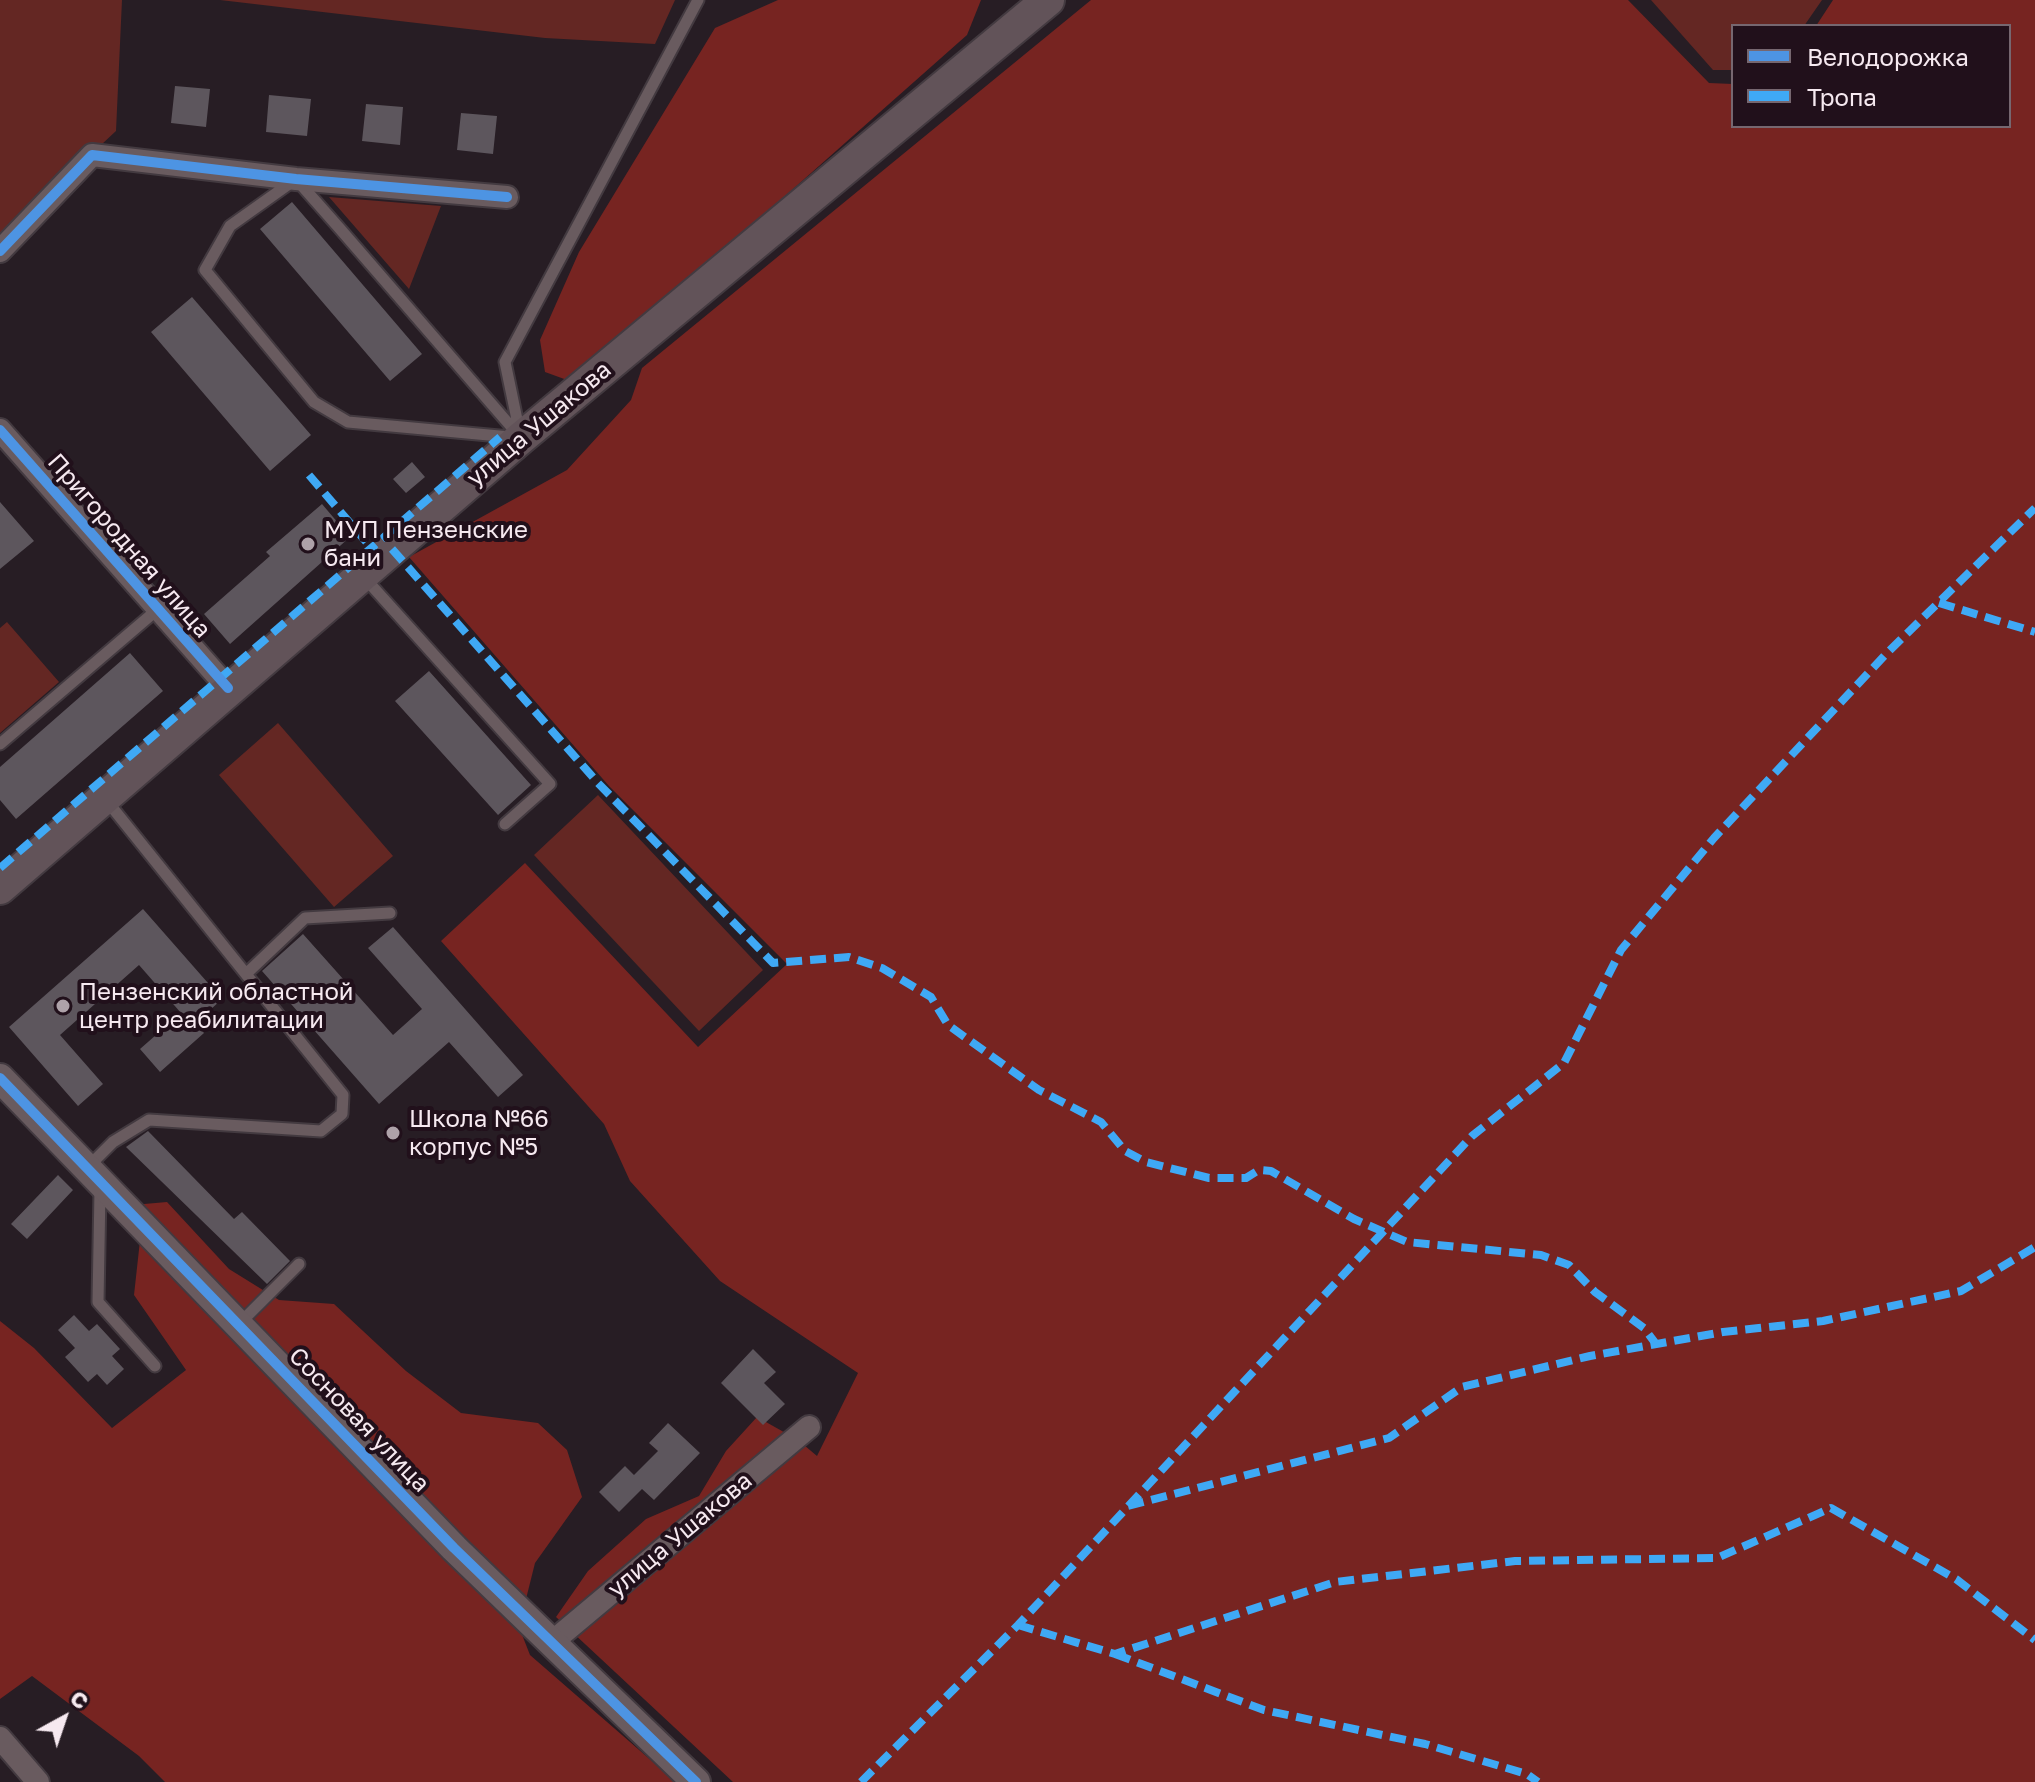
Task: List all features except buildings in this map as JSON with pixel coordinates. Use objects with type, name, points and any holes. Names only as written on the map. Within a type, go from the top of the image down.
[{"type":"main road","name":"улица Ушакова","points":[[0,888],[521,438],[1048,0]]},
{"type":"street","points":[[0,251],[92,155],[296,179],[507,197]]},
{"type":"street","name":"Пригородная улица","points":[[0,430],[228,688]]},
{"type":"street","name":"Сосновая улица","points":[[0,1078],[454,1548],[696,1782]]},
{"type":"street","name":"улица Ушакова","points":[[551,1643],[809,1427]]},
{"type":"street","points":[[0,1738],[33,1781]]},
{"type":"lane","points":[[521,438],[505,362],[698,0]]},
{"type":"lane","points":[[296,179],[521,438],[348,422],[314,402],[205,270],[230,226],[296,179]]},
{"type":"lane","points":[[361,574],[550,784],[505,824]]},
{"type":"lane","points":[[0,744],[158,609]]},
{"type":"lane","points":[[104,797],[343,1095],[342,1114],[321,1131],[149,1120],[113,1142],[94,1175],[98,1302],[155,1366]]},
{"type":"lane","points":[[246,974],[305,918],[390,913]]},
{"type":"lane","points":[[239,1324],[299,1264]]},
{"type":"shaded area","points":[[0,0],[122,0],[116,131],[0,239]]},
{"type":"shaded area","points":[[220,0],[675,0],[655,44],[545,38]]},
{"type":"shaded area","points":[[778,0],[981,0],[967,35],[697,274],[567,380],[545,372],[540,340],[579,252],[715,28]]},
{"type":"shaded area","points":[[1091,0],[1628,0],[1709,83],[1731,84],[1731,128],[2011,128],[2011,24],[1817,24],[1833,0],[2035,0],[2035,1782],[733,1782],[556,1617],[588,1571],[646,1519],[699,1496],[726,1451],[757,1417],[798,1440],[817,1456],[858,1373],[720,1281],[630,1181],[604,1124],[441,941],[525,863],[698,1047],[787,964],[609,786],[409,557],[567,470],[631,400],[642,368]]},
{"type":"shaded area","points":[[1651,0],[1822,0],[1805,24],[1731,24],[1731,70],[1713,70]]},
{"type":"shaded area","points":[[329,197],[441,206],[409,289]]},
{"type":"shaded area","points":[[7,622],[59,682],[0,733],[0,628]]},
{"type":"shaded area","points":[[278,723],[393,856],[334,907],[219,775]]},
{"type":"shaded area","points":[[598,795],[763,970],[699,1031],[534,855]]},
{"type":"shaded area","points":[[167,1202],[229,1269],[279,1300],[334,1304],[406,1371],[461,1413],[538,1423],[567,1450],[582,1497],[535,1563],[519,1627],[530,1655],[676,1782],[165,1782],[139,1756],[32,1676],[0,1699],[0,1321],[34,1348],[112,1428],[186,1370],[134,1295],[144,1204]]},
{"type":"marked path","points":[[0,868],[500,437]]},
{"type":"marked path","points":[[309,475],[380,558]]},
{"type":"marked path","points":[[861,1782],[1018,1625],[1472,1136],[1564,1063],[1621,950],[1714,838],[1887,653],[2035,508]]},
{"type":"marked path","points":[[392,549],[598,783],[773,963],[849,957],[882,968],[931,997],[948,1025],[1039,1090],[1101,1122],[1125,1151],[1146,1162],[1209,1178],[1246,1178],[1259,1170],[1271,1171],[1354,1219],[1407,1242],[1541,1255],[1569,1265],[1595,1292],[1644,1328],[1656,1344]]},
{"type":"marked path","points":[[1939,603],[2035,632]]},
{"type":"marked path","points":[[1128,1506],[1389,1438],[1462,1387],[1590,1356],[1723,1332],[1823,1321],[1961,1291],[2035,1247]]},
{"type":"marked path","points":[[1018,1625],[1115,1654],[1335,1582],[1515,1561],[1717,1558],[1831,1508],[1956,1579],[2035,1640]]},
{"type":"marked path","points":[[1115,1654],[1264,1710],[1425,1744],[1527,1774],[1538,1782]]},
{"type":"cycle path","points":[[0,251],[92,155],[296,179],[507,197]]},
{"type":"cycle path","points":[[0,430],[228,688]]},
{"type":"cycle path","points":[[0,1078],[454,1548],[696,1782]]},
{"type":"place","name":"МУП Пензенские бани","points":[[308,544]]},
{"type":"place","name":"Пензенский областной центр реабилитации","points":[[63,1006]]},
{"type":"place","name":"Школа №66 корпус №5","points":[[393,1133]]}]
